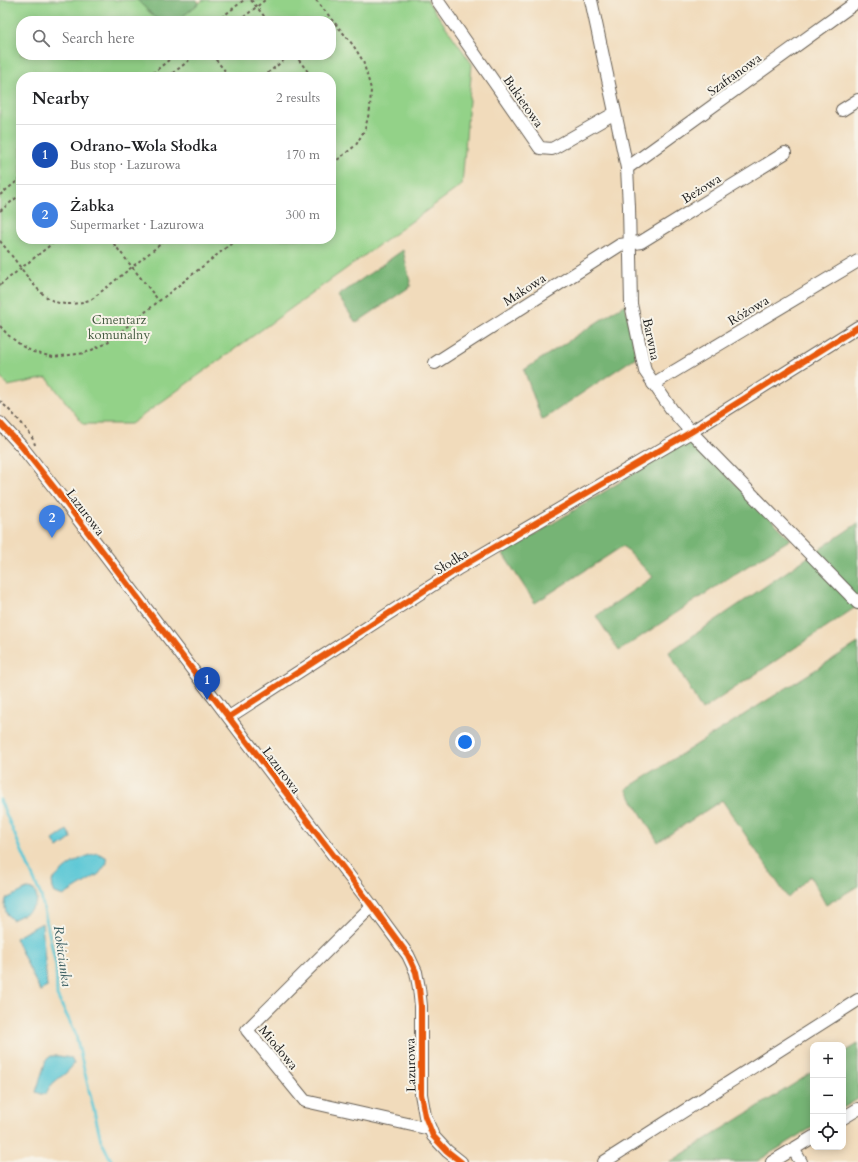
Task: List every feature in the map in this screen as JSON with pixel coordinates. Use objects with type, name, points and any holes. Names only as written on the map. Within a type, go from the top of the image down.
[{"type":"street","name":"Bukietowa","points":[[436,0],[540,148],[552,148],[615,113]]},
{"type":"street","name":"Barwna","points":[[592,0],[626,168],[631,304],[645,371],[672,410],[691,432],[858,603]]},
{"type":"street","name":"Szafranowa","points":[[626,168],[858,2]]},
{"type":"street","points":[[842,110],[858,100]]},
{"type":"street","name":"Beżowa","points":[[629,243],[641,242],[785,152]]},
{"type":"street","name":"Makowa","points":[[435,363],[620,245],[629,243]]},
{"type":"street","name":"Różowa","points":[[653,384],[858,261]]},
{"type":"street","name":"Słodka","points":[[229,717],[459,568],[691,432],[858,327]]},
{"type":"street","name":"Lazurowa","points":[[0,423],[22,447],[56,490],[372,906],[408,956],[416,972],[421,1006],[421,1094],[425,1116],[433,1136],[461,1162]]},
{"type":"street","name":"Miodowa","points":[[372,906],[247,1030],[305,1101],[430,1130]]},
{"type":"street","points":[[604,1162],[858,1000]]},
{"type":"street","points":[[846,1116],[858,1109]]},
{"type":"street","points":[[772,1162],[810,1139]]},
{"type":"street","points":[[793,1149],[801,1162]]},
{"type":"path","points":[[224,16],[244,0]]},
{"type":"path","points":[[251,0],[264,16]]},
{"type":"path","points":[[245,16],[265,0]]},
{"type":"path","points":[[316,0],[328,16]]},
{"type":"path","points":[[336,26],[353,45],[363,61],[372,89],[370,109],[365,129],[356,145],[336,161]]},
{"type":"path","points":[[154,72],[169,60]]},
{"type":"path","points":[[174,72],[190,60]]},
{"type":"path","points":[[216,60],[226,72]]},
{"type":"path","points":[[269,72],[284,60]]},
{"type":"path","points":[[299,60],[308,72]]},
{"type":"path","points":[[0,195],[16,182]]},
{"type":"path","points":[[0,211],[16,198]]},
{"type":"path","points":[[0,241],[38,290],[46,297],[62,304],[78,304],[92,299],[161,244]]},
{"type":"path","points":[[0,285],[52,244]]},
{"type":"path","points":[[114,244],[159,301]]},
{"type":"path","points":[[0,326],[8,335],[33,352],[53,357],[85,353],[105,344],[231,244]]},
{"type":"green space","name":"Cmentarz komunalny","points":[[0,0],[137,0],[154,16],[16,16],[16,60],[336,60],[336,16],[183,16],[203,0],[427,0],[472,64],[462,185],[131,424],[83,424],[47,378],[8,386],[0,376]]},
{"type":"green space","points":[[137,0],[197,0],[199,3],[183,16],[154,16]]},
{"type":"green space","points":[[403,250],[411,286],[356,323],[338,296]]},
{"type":"green space","points":[[625,304],[636,357],[542,420],[524,370]]},
{"type":"green space","points":[[690,439],[791,539],[735,574],[619,651],[596,616],[653,577],[623,546],[535,603],[503,554]]},
{"type":"green space","points":[[858,523],[858,610],[856,607],[702,710],[669,652]]},
{"type":"green space","points":[[858,643],[858,886],[826,905],[810,876],[788,898],[722,800],[658,842],[626,789]]},
{"type":"green space","points":[[858,1044],[858,1099],[846,1106],[846,1078],[846,1051]]},
{"type":"green space","points":[[810,1074],[810,1129],[756,1162],[670,1162]]},
{"type":"water","points":[[67,830],[72,838],[58,848],[53,840]]},
{"type":"water","points":[[97,853],[106,857],[107,863],[99,874],[63,896],[55,893],[52,881],[57,875],[77,860]]},
{"type":"water","points":[[27,889],[34,890],[37,899],[36,903],[27,912],[12,920],[6,911],[6,899]]},
{"type":"water","points":[[42,923],[47,987],[40,991],[15,938]]},
{"type":"water","points":[[51,1056],[71,1058],[74,1064],[67,1072],[52,1084],[46,1094],[41,1094],[36,1092],[46,1060]]},
{"type":"waterway","name":"Rokicianka","points":[[0,800],[41,896],[56,966],[57,996],[75,1032],[101,1140],[112,1162]]},
{"type":"cycle path","points":[[229,717],[459,568],[691,432],[858,327]]},
{"type":"cycle path","points":[[0,423],[22,447],[56,490],[408,955],[416,972],[421,1006],[421,1094],[425,1116],[433,1136],[447,1151],[461,1162]]},
{"type":"place","name":"Żabka","points":[[52,538]]},
{"type":"place","name":"Odrano-Wola Słodka","points":[[207,700]]}]
